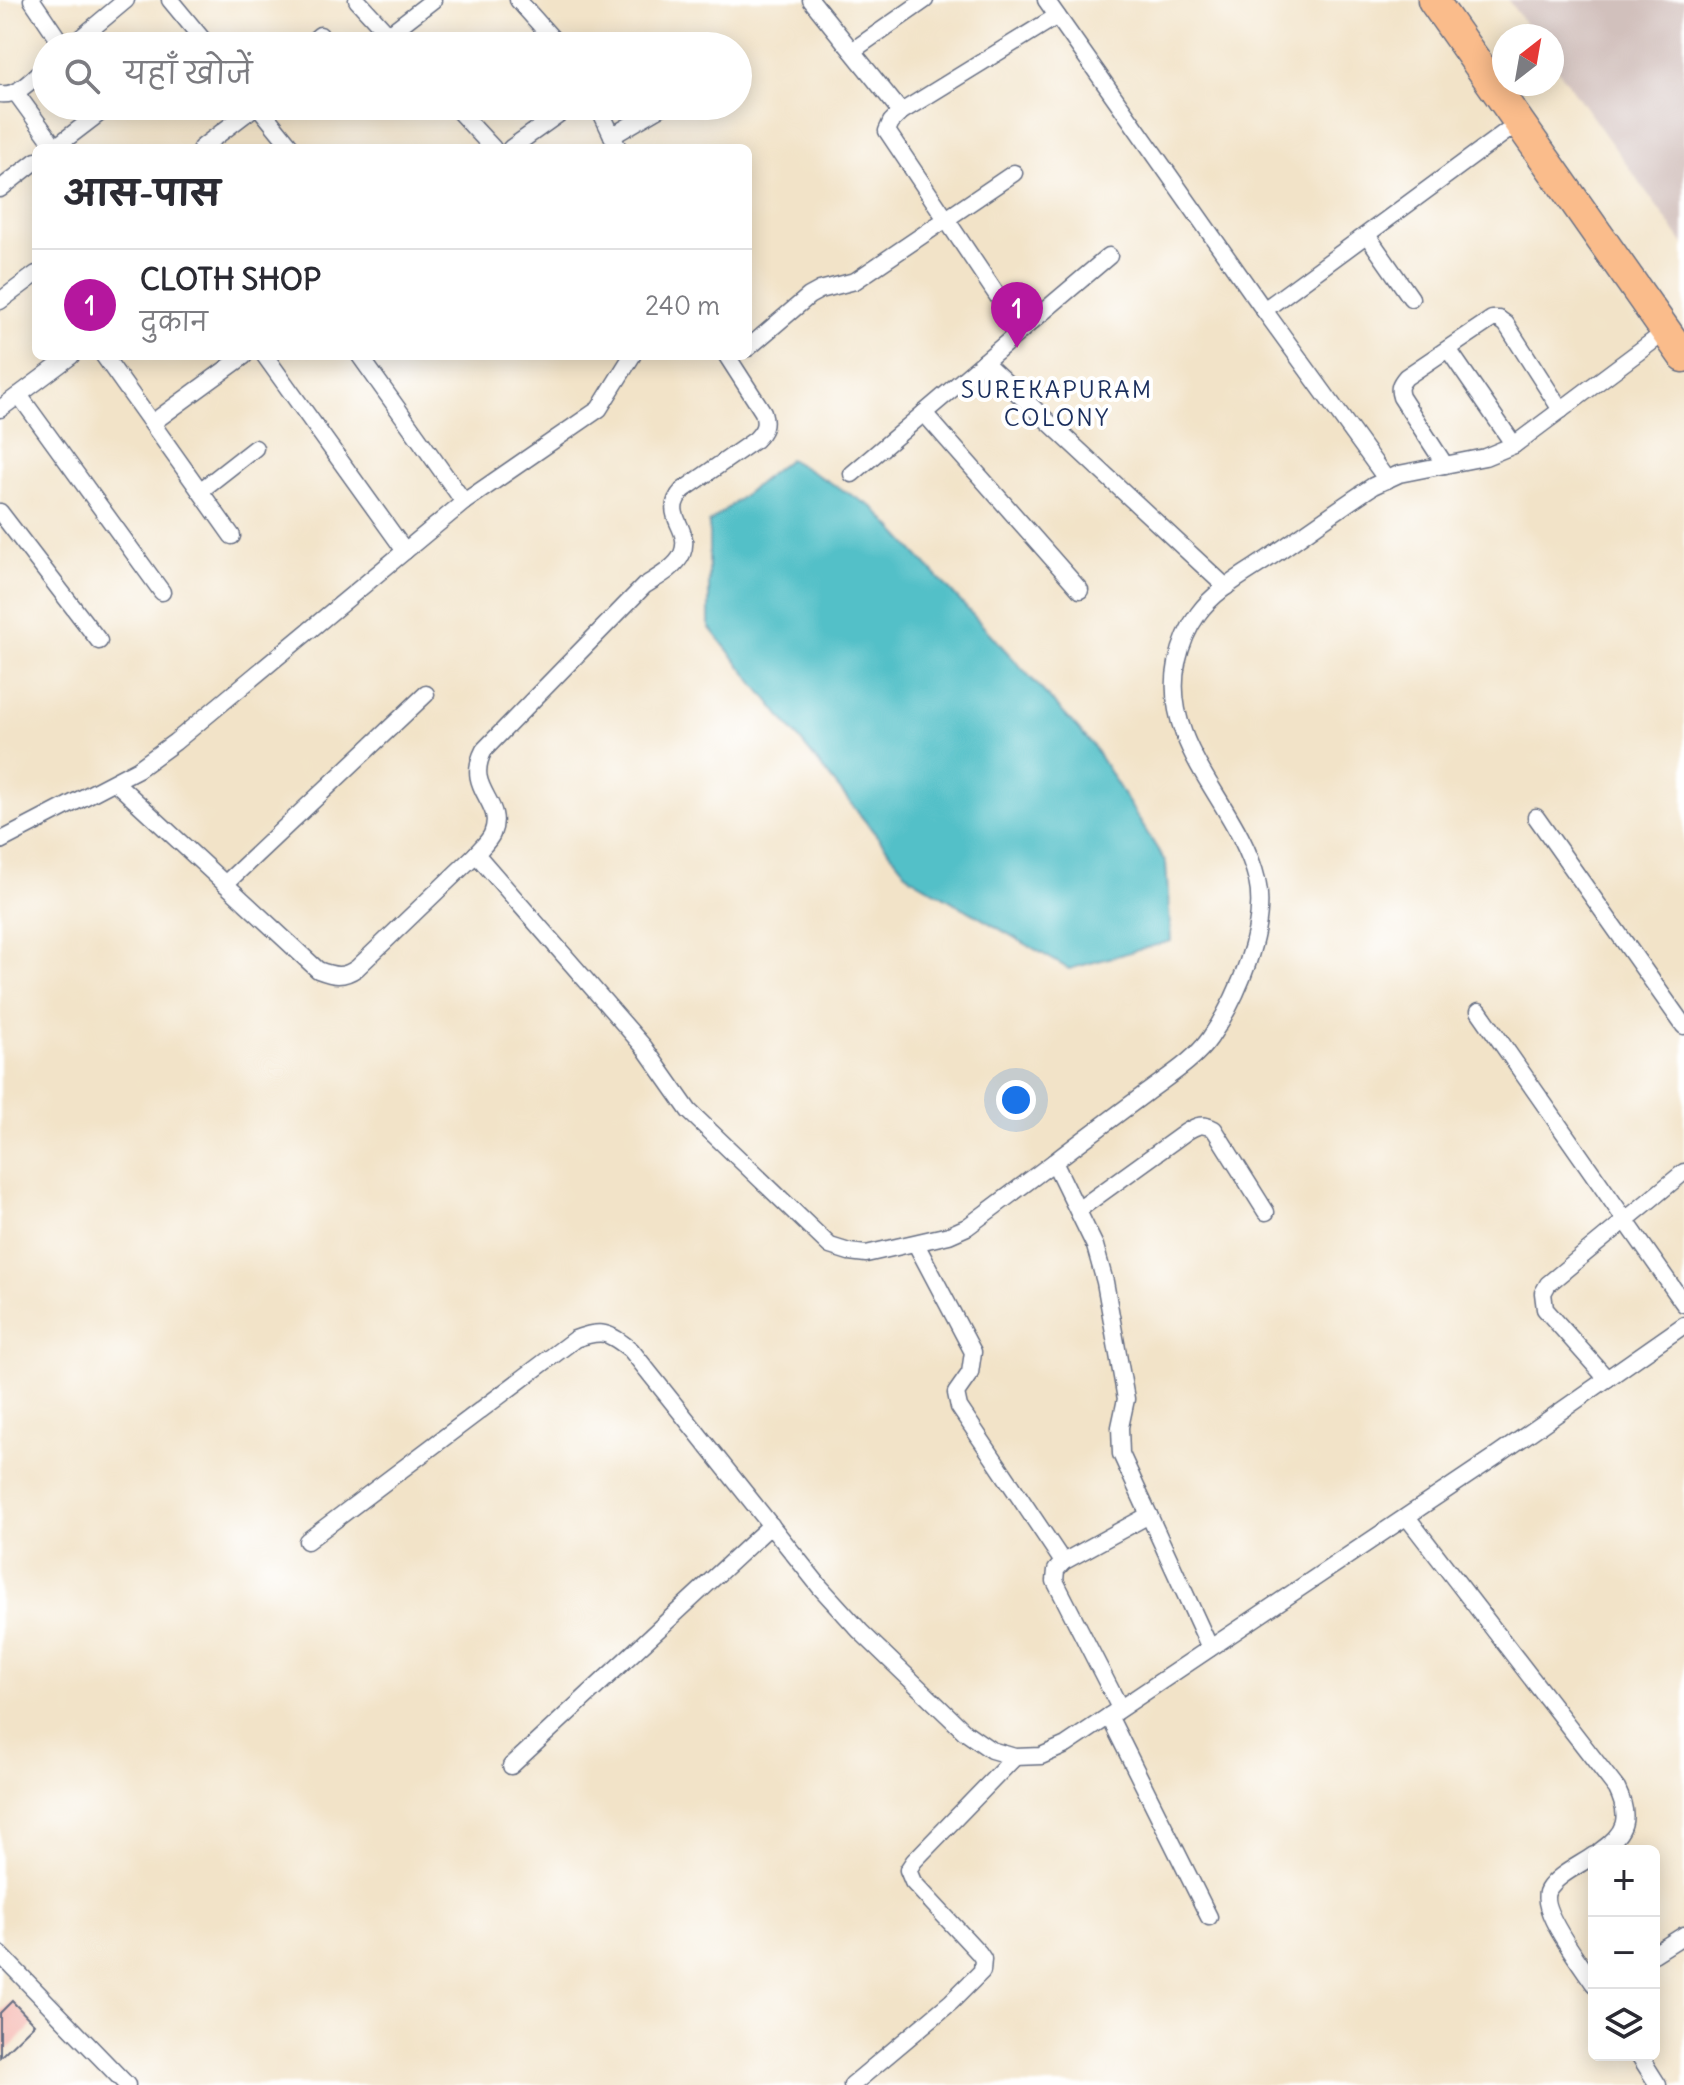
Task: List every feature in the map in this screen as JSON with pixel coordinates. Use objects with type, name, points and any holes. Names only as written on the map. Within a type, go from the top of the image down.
[{"type":"highway","points":[[1433,0],[1684,357]]},
{"type":"street","points":[[32,0],[54,32]]},
{"type":"street","points":[[88,32],[126,0]]},
{"type":"street","points":[[170,0],[192,32]]},
{"type":"street","points":[[357,0],[387,32]]},
{"type":"street","points":[[402,32],[433,0]]},
{"type":"street","points":[[518,0],[547,32]]},
{"type":"street","points":[[811,0],[901,112]]},
{"type":"street","points":[[852,51],[925,0]]},
{"type":"street","points":[[1046,0],[1387,480]]},
{"type":"street","points":[[1021,331],[887,131],[901,112],[1057,16]]},
{"type":"street","points":[[32,77],[8,93],[52,144]]},
{"type":"street","points":[[60,144],[91,120]]},
{"type":"street","points":[[206,144],[238,120]]},
{"type":"street","points":[[269,120],[289,144]]},
{"type":"street","points":[[467,120],[489,144]]},
{"type":"street","points":[[517,144],[550,120]]},
{"type":"street","points":[[605,120],[615,142],[644,120]]},
{"type":"street","points":[[1264,310],[1519,122]]},
{"type":"street","points":[[0,189],[32,164]]},
{"type":"street","points":[[752,345],[809,296],[855,281],[1014,173]]},
{"type":"street","points":[[1367,235],[1411,298]]},
{"type":"street","points":[[852,474],[1109,256]]},
{"type":"street","points":[[0,301],[32,277]]},
{"type":"street","points":[[1445,465],[1399,391],[1406,377],[1492,319],[1506,324],[1561,410]]},
{"type":"street","points":[[476,854],[644,1047],[689,1111],[830,1246],[866,1254],[949,1235],[967,1227],[1179,1069],[1209,1041],[1231,1000],[1254,945],[1259,917],[1258,881],[1246,850],[1188,746],[1175,705],[1176,672],[1182,642],[1199,613],[1226,587],[1354,499],[1387,480],[1399,474],[1485,457],[1514,445],[1665,332]]},
{"type":"street","points":[[1448,349],[1514,445]]},
{"type":"street","points":[[0,409],[66,360]]},
{"type":"street","points":[[107,360],[232,536]]},
{"type":"street","points":[[152,423],[239,360]]},
{"type":"street","points":[[268,360],[405,551]]},
{"type":"street","points":[[363,360],[464,502]]},
{"type":"street","points":[[0,841],[138,769],[175,742],[464,502],[599,409],[630,360]]},
{"type":"street","points":[[115,782],[318,970],[332,976],[345,976],[357,968],[492,836],[495,822],[476,775],[477,762],[484,750],[637,593],[674,565],[683,553],[683,535],[673,510],[674,499],[763,432],[766,422],[763,412],[734,360]]},
{"type":"street","points":[[984,362],[1226,587]]},
{"type":"street","points":[[19,395],[162,592]]},
{"type":"street","points":[[924,413],[1080,590]]},
{"type":"street","points":[[200,491],[255,448]]},
{"type":"street","points":[[0,512],[99,641]]},
{"type":"street","points":[[225,884],[426,694]]},
{"type":"street","points":[[1536,817],[1684,1026]]},
{"type":"street","points":[[1479,1011],[1684,1304]]},
{"type":"street","points":[[1078,1210],[1186,1132],[1197,1125],[1206,1125],[1214,1129],[1266,1212]]},
{"type":"street","points":[[1054,1162],[1101,1264],[1126,1399],[1120,1427],[1121,1454],[1210,1648]]},
{"type":"street","points":[[1607,1379],[1545,1309],[1543,1293],[1548,1284],[1684,1172]]},
{"type":"street","points":[[916,1244],[973,1352],[970,1373],[956,1393],[959,1407],[1063,1562]]},
{"type":"street","points":[[307,1541],[575,1339],[594,1332],[610,1334],[631,1350],[820,1587],[860,1631],[965,1732],[991,1750],[1015,1757],[1041,1756],[1066,1745],[1407,1517],[1684,1325]]},
{"type":"street","points":[[1149,1515],[1063,1562],[1056,1570],[1055,1581],[1209,1917]]},
{"type":"street","points":[[1407,1517],[1617,1789],[1625,1806],[1624,1822],[1617,1839],[1608,1845]]},
{"type":"street","points":[[511,1766],[771,1525]]},
{"type":"street","points":[[852,2085],[951,2002],[982,1971],[983,1959],[979,1953],[913,1882],[908,1870],[1015,1757]]},
{"type":"street","points":[[1588,1859],[1547,1890],[1545,1901],[1549,1914],[1588,1975]]},
{"type":"street","points":[[1660,1950],[1684,1935]]},
{"type":"street","points":[[0,1954],[127,2085]]},
{"type":"street","points":[[1643,2061],[1658,2085]]},
{"type":"shaded area","points":[[1508,0],[1684,0],[1684,244],[1564,78],[1564,24],[1525,24]]},
{"type":"water","points":[[789,459],[874,508],[1092,744],[1166,863],[1171,941],[1069,969],[910,877],[709,627],[709,523]]},
{"type":"building","points":[[12,2001],[34,2024],[0,2057],[0,2013]]},
{"type":"place","name":"CLOTH SHOP","points":[[1017,348]]},
{"type":"district","name":"SUREKAPURAM COLONY","points":[[1057,403]]}]
